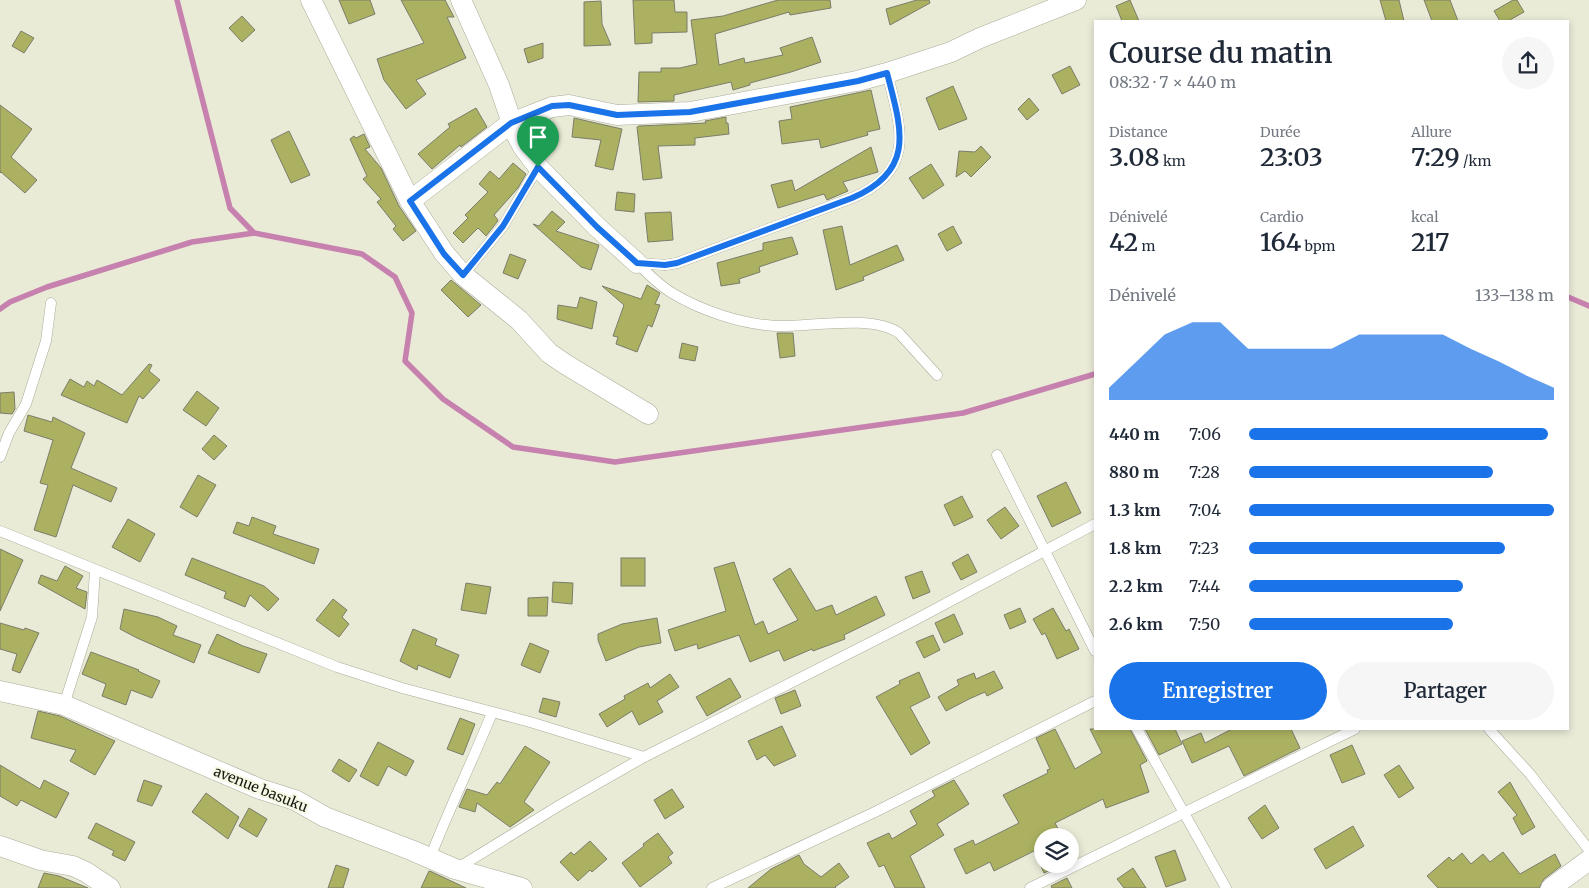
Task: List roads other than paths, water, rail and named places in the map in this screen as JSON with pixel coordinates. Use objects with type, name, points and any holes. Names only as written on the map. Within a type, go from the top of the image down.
[{"type":"street","points":[[311,0],[410,201],[444,254],[463,275],[519,320],[549,353],[648,414]]},
{"type":"street","points":[[461,0],[499,85],[511,123],[523,147],[538,167],[597,227],[637,263]]},
{"type":"street","points":[[410,201],[511,123],[552,106],[569,105],[617,115],[690,112],[858,81],[951,52],[980,38],[1076,0]]},
{"type":"street","name":"avenue basuku","points":[[0,692],[64,705],[260,789],[295,800],[326,817],[454,869],[522,888]]},
{"type":"street","points":[[0,846],[40,860],[73,866],[110,888]]},
{"type":"street","points":[[1551,888],[1589,860]]},
{"type":"lane","points":[[637,263],[665,265],[677,263],[868,192],[888,174],[895,161],[901,138],[900,123],[887,73]]},
{"type":"lane","points":[[463,275],[503,226],[538,167]]},
{"type":"lane","points":[[637,263],[671,293],[726,316],[775,326],[871,324],[892,328],[899,333],[937,375]]},
{"type":"lane","points":[[0,457],[9,433],[26,404],[46,342],[51,303]]},
{"type":"lane","points":[[997,455],[1094,649]]},
{"type":"lane","points":[[454,869],[644,757],[904,626],[1094,525]]},
{"type":"lane","points":[[0,531],[95,571],[337,667],[402,688],[530,722],[644,757]]},
{"type":"lane","points":[[64,705],[92,617],[95,571]]},
{"type":"lane","points":[[712,888],[874,812],[1094,702]]},
{"type":"lane","points":[[430,858],[492,713]]},
{"type":"lane","points":[[1138,730],[1226,888]]},
{"type":"lane","points":[[1030,888],[1353,730]]},
{"type":"lane","points":[[1490,730],[1530,774],[1589,850]]},
{"type":"waterway","points":[[177,0],[230,208],[254,233],[362,254],[395,277],[412,313],[405,361],[443,399],[513,447],[615,462],[963,413],[1094,374]]},
{"type":"waterway","points":[[0,309],[10,302],[47,287],[192,242],[254,233]]},
{"type":"waterway","points":[[1569,297],[1589,306]]}]
